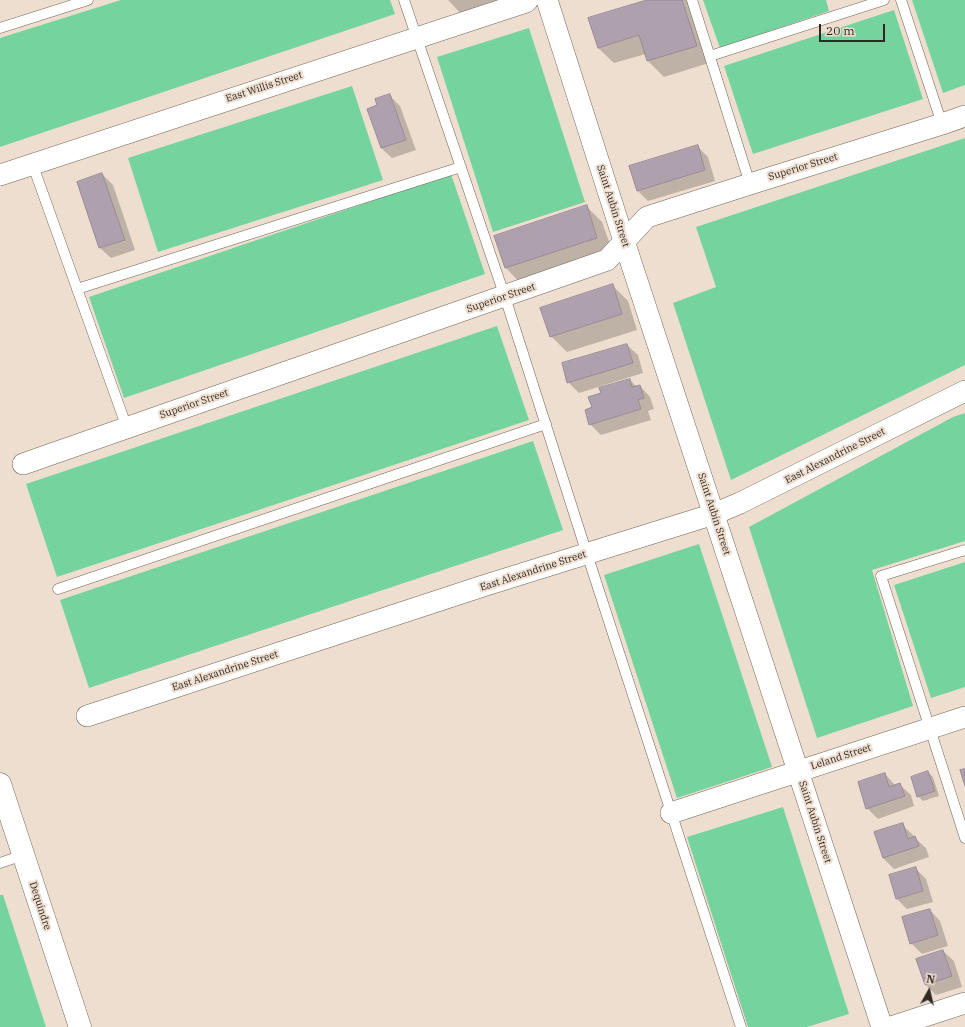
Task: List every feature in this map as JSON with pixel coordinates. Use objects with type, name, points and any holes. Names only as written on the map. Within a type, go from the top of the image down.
[{"type":"street","name":"East Willis Street","points":[[0,175],[32,163],[417,38],[526,2],[528,0]]},
{"type":"street","name":"Saint Aubin Street","points":[[547,0],[624,241],[882,1027]]},
{"type":"street","name":"Superior Street","points":[[23,464],[607,260],[647,217],[965,116]]},
{"type":"street","name":"East Alexandrine Street","points":[[87,716],[483,586],[714,514],[740,503],[965,391]]},
{"type":"street","name":"Leland Street","points":[[671,813],[965,716]]},
{"type":"street","name":"Dequindre","points":[[0,784],[80,1027]]},
{"type":"street","points":[[891,1027],[965,1003]]},
{"type":"lane","points":[[0,28],[88,0]]},
{"type":"lane","points":[[404,0],[505,296],[587,554],[741,1027]]},
{"type":"lane","points":[[692,0],[750,184]]},
{"type":"lane","points":[[710,56],[884,0]]},
{"type":"lane","points":[[901,0],[942,124]]},
{"type":"lane","points":[[32,163],[127,428]]},
{"type":"lane","points":[[77,289],[461,167]]},
{"type":"lane","points":[[58,589],[546,424]]},
{"type":"lane","points":[[965,550],[881,576],[965,838]]},
{"type":"lane","points":[[0,863],[23,855]]},
{"type":"green space","points":[[121,0],[390,0],[395,14],[0,147],[0,38]]},
{"type":"green space","points":[[703,0],[826,0],[829,11],[720,48]]},
{"type":"green space","points":[[912,0],[965,0],[965,85],[943,93]]},
{"type":"green space","points":[[894,10],[923,99],[753,154],[724,66]]},
{"type":"green space","points":[[529,28],[585,202],[493,232],[437,57]]},
{"type":"green space","points":[[352,86],[383,180],[158,252],[128,158]]},
{"type":"green space","points":[[965,138],[965,365],[731,480],[673,303],[716,287],[696,227]]},
{"type":"green space","points":[[451,174],[485,274],[124,398],[89,297]]},
{"type":"green space","points":[[497,326],[529,420],[57,577],[26,484]]},
{"type":"green space","points":[[965,413],[965,541],[872,570],[913,706],[817,738],[749,527],[953,417]]},
{"type":"green space","points":[[533,441],[563,530],[89,688],[60,600]]},
{"type":"green space","points":[[699,544],[772,767],[677,798],[604,575]]},
{"type":"green space","points":[[965,562],[965,687],[931,698],[894,585]]},
{"type":"green space","points":[[783,807],[849,1014],[807,1027],[748,1027],[687,837]]},
{"type":"green space","points":[[0,895],[3,895],[46,1027],[0,1027]]},
{"type":"building","points":[[647,0],[682,0],[697,46],[647,61],[639,35],[598,48],[588,18]]},
{"type":"building","points":[[390,94],[406,140],[381,148],[367,109],[377,105],[375,99]]},
{"type":"building","points":[[698,145],[705,170],[637,191],[629,166]]},
{"type":"building","points":[[102,173],[125,240],[99,248],[77,182]]},
{"type":"building","points":[[587,205],[597,238],[505,268],[494,236]]},
{"type":"building","points":[[613,284],[622,314],[550,337],[540,308]]},
{"type":"building","points":[[627,344],[633,363],[567,383],[562,363]]},
{"type":"building","points":[[630,379],[632,387],[640,385],[644,398],[638,400],[641,409],[589,425],[585,410],[592,407],[588,397],[601,393],[599,388]]},
{"type":"building","points":[[965,769],[965,786],[960,770]]},
{"type":"building","points":[[928,771],[935,791],[917,797],[911,777]]},
{"type":"building","points":[[885,773],[889,787],[900,783],[905,796],[866,809],[858,782]]},
{"type":"building","points":[[903,823],[908,839],[915,836],[919,846],[883,858],[874,832]]},
{"type":"building","points":[[916,867],[923,891],[896,899],[889,875]]},
{"type":"building","points":[[930,909],[938,935],[910,944],[902,917]]},
{"type":"building","points":[[943,950],[952,976],[925,985],[916,959]]}]
